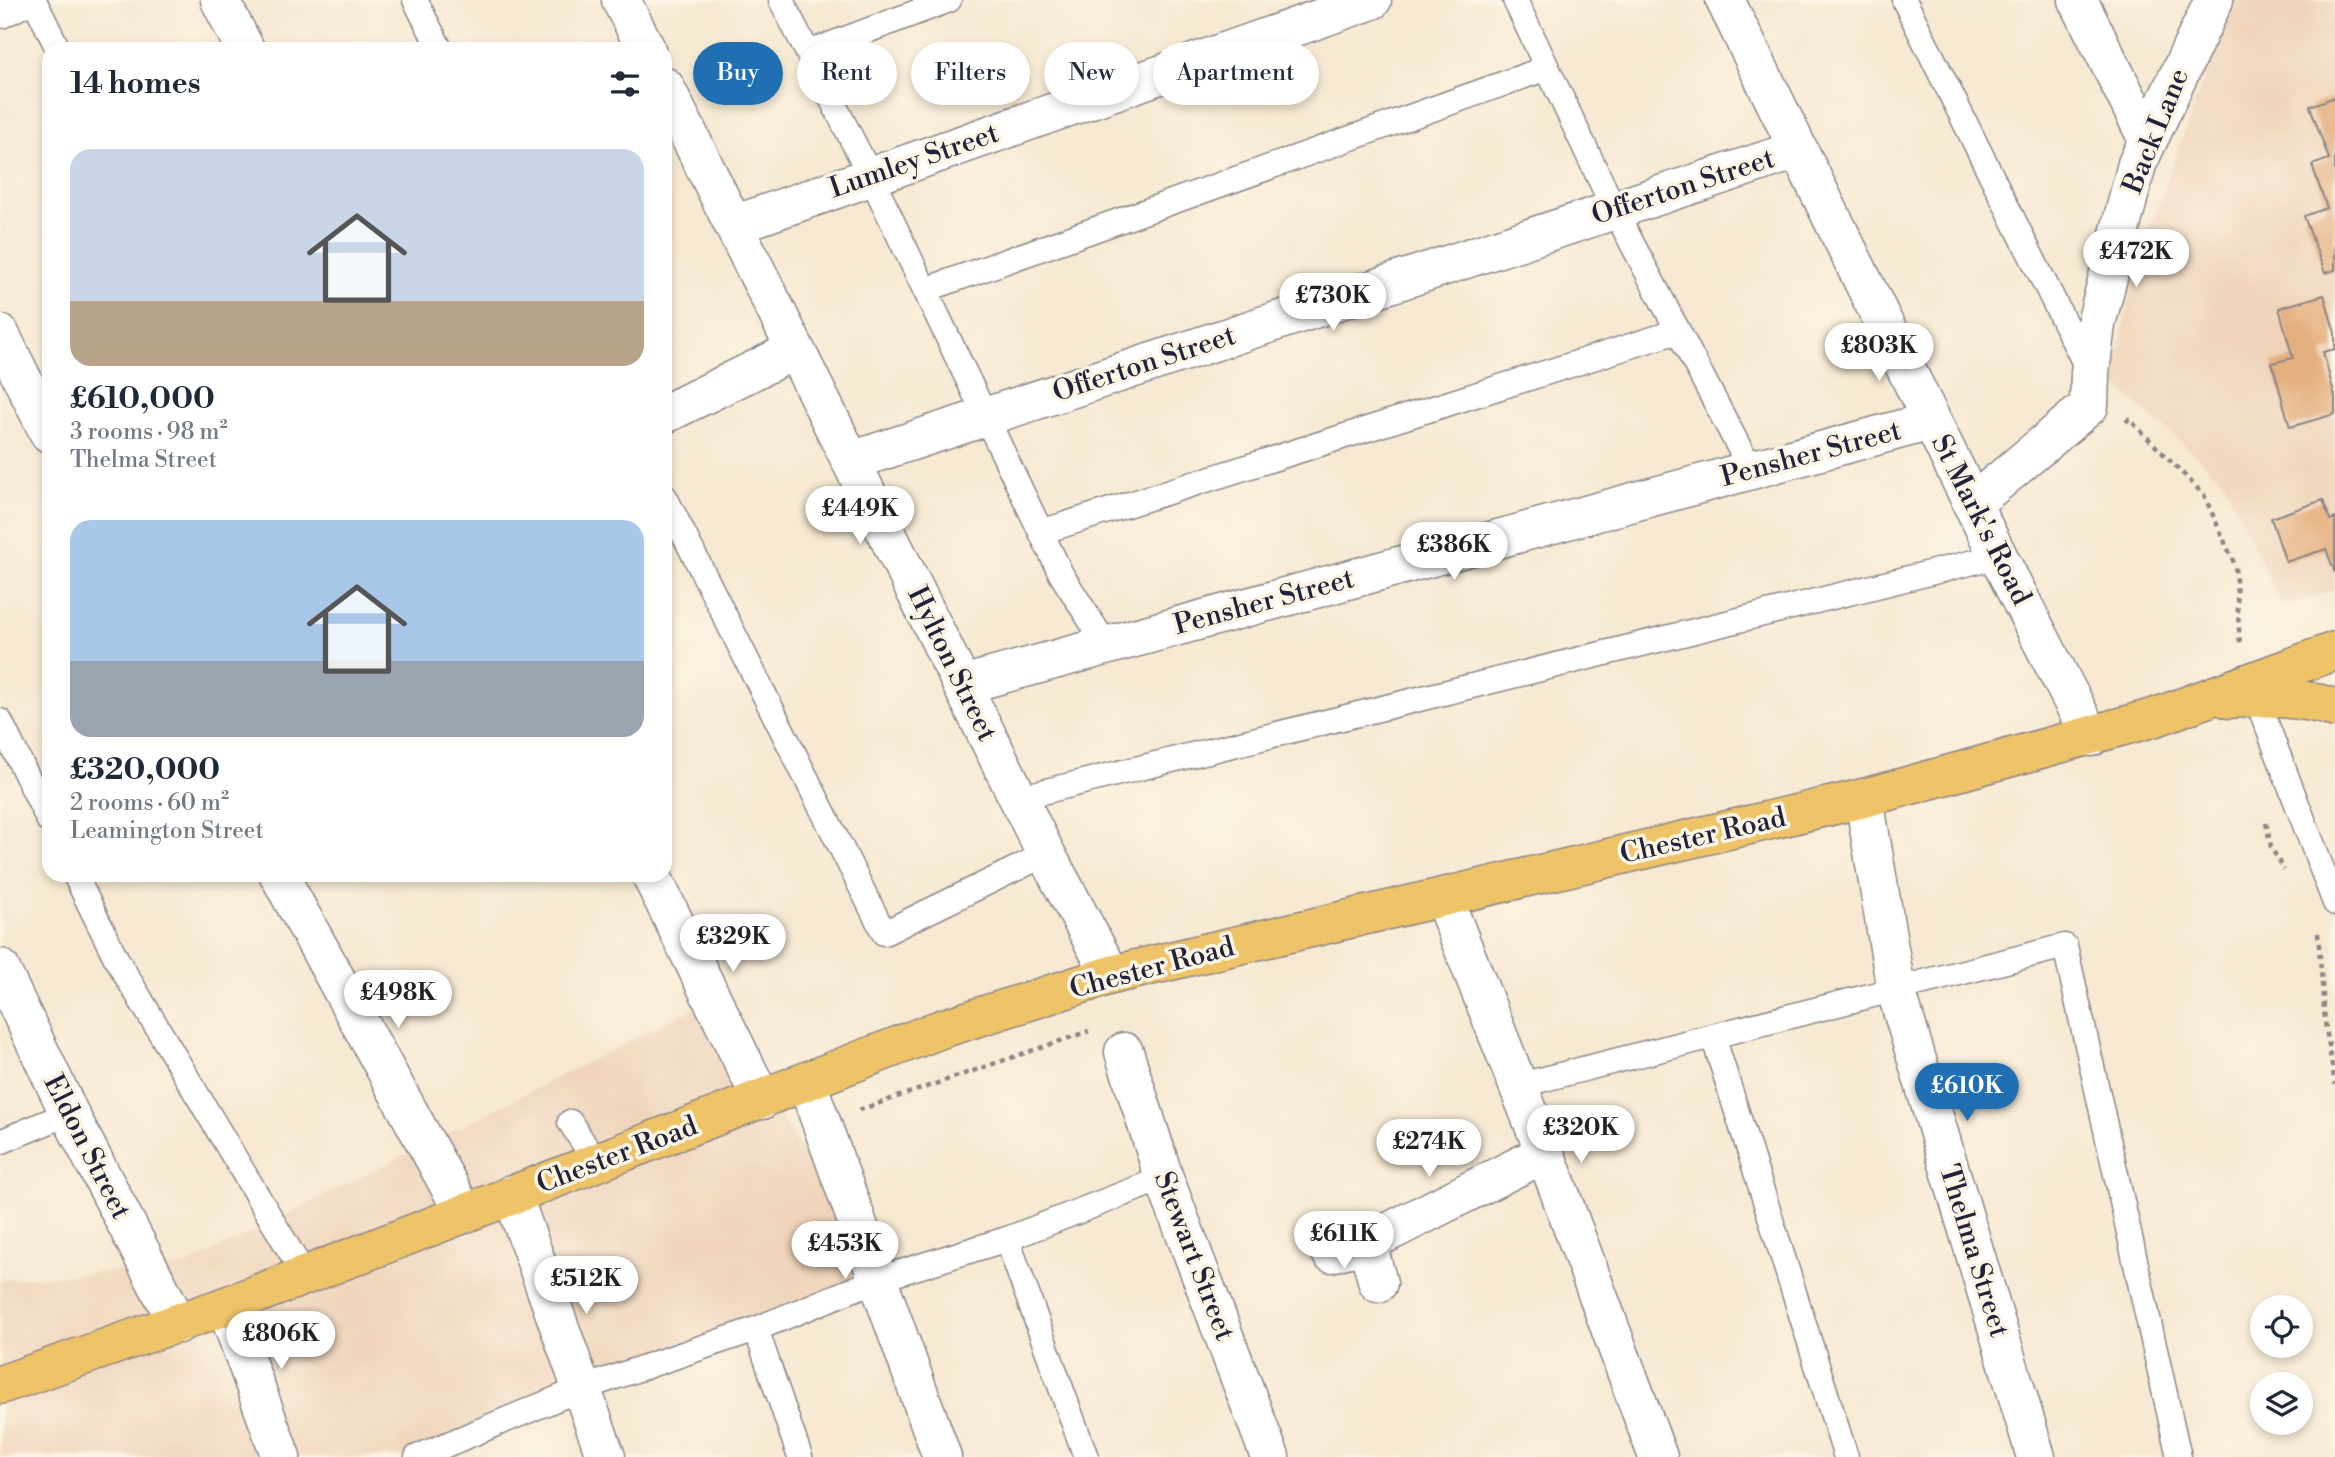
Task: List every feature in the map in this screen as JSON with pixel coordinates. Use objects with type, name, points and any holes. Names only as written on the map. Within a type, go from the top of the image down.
[{"type":"main road","name":"Chester Road","points":[[0,1385],[226,1306],[941,1029],[1111,975],[1864,798],[2156,718],[2243,683],[2335,651]]},
{"type":"main road","points":[[2156,718],[2185,707],[2256,697],[2294,699],[2335,708]]},
{"type":"street","points":[[0,9],[18,0]]},
{"type":"street","points":[[220,0],[241,42]]},
{"type":"street","points":[[621,0],[642,42]]},
{"type":"street","name":"Lumley Street","points":[[734,225],[1372,0]]},
{"type":"street","name":"St Mark's Road","points":[[1725,0],[1972,504],[2091,737]]},
{"type":"street","points":[[2078,0],[2148,140]]},
{"type":"street","name":"Back Lane","points":[[1972,504],[2089,406],[2096,324],[2137,164],[2214,0]]},
{"type":"street","name":"Hylton Street","points":[[672,101],[1046,854],[1111,975]]},
{"type":"street","name":"Offerton Street","points":[[851,461],[1797,150]]},
{"type":"street","points":[[0,334],[42,419]]},
{"type":"street","points":[[672,411],[795,350]]},
{"type":"street","name":"Pensher Street","points":[[962,685],[1931,421]]},
{"type":"street","name":"Thelma Street","points":[[1864,798],[1896,990],[2036,1457]]},
{"type":"street","points":[[283,882],[464,1213]]},
{"type":"street","points":[[654,882],[762,1100]]},
{"type":"street","points":[[1443,897],[1545,1153],[1658,1457]]},
{"type":"street","name":"Eldon Street","points":[[0,968],[69,1112],[178,1324]]},
{"type":"street","name":"Stewart Street","points":[[1124,1052],[1164,1178],[1270,1457]]},
{"type":"street","points":[[807,1083],[942,1457]]},
{"type":"street","points":[[1331,1253],[1367,1243],[1545,1153]]},
{"type":"street","points":[[512,1194],[606,1457]]},
{"type":"street","points":[[1367,1243],[1378,1283]]},
{"type":"street","points":[[226,1306],[281,1457]]},
{"type":"lane","points":[[34,0],[55,42]]},
{"type":"lane","points":[[415,0],[436,42]]},
{"type":"lane","points":[[781,0],[802,42]]},
{"type":"lane","points":[[837,42],[949,0]]},
{"type":"lane","points":[[1515,0],[1614,209],[1751,470]]},
{"type":"lane","points":[[1904,0],[2090,373]]},
{"type":"lane","points":[[925,290],[1547,68]]},
{"type":"lane","points":[[834,105],[1061,574],[1106,645]]},
{"type":"lane","points":[[1041,531],[1678,331]]},
{"type":"lane","points":[[672,511],[884,933],[1046,854]]},
{"type":"lane","points":[[1018,798],[1998,556]]},
{"type":"lane","points":[[2256,697],[2335,903]]},
{"type":"lane","points":[[0,721],[42,807]]},
{"type":"lane","points":[[78,882],[117,960],[305,1276]]},
{"type":"lane","points":[[1517,1086],[2065,946],[2179,1457]]},
{"type":"lane","points":[[1713,1036],[1846,1457]]},
{"type":"lane","points":[[0,1142],[69,1112]]},
{"type":"lane","points":[[570,1122],[597,1164]]},
{"type":"lane","points":[[424,1456],[580,1389],[756,1329],[876,1280],[1007,1239],[1164,1178]]},
{"type":"lane","points":[[1007,1239],[1086,1457]]},
{"type":"lane","points":[[756,1329],[800,1457]]},
{"type":"path","points":[[821,1123],[1117,1021],[1124,1052]]},
{"type":"shaded area","points":[[2239,0],[2335,0],[2335,590],[2282,606],[2223,480],[2112,382],[2137,262],[2221,31]]},
{"type":"shaded area","points":[[712,999],[876,1280],[412,1457],[0,1457],[0,1280],[185,1266]]},
{"type":"building","points":[[2335,97],[2335,270],[2325,273],[2304,216],[2327,208],[2312,165],[2329,159],[2310,106]]},
{"type":"building","points":[[2324,295],[2335,333],[2335,349],[2323,352],[2335,397],[2335,414],[2290,427],[2272,363],[2293,358],[2279,308]]},
{"type":"building","points":[[2323,500],[2330,520],[2335,518],[2335,573],[2326,549],[2286,562],[2271,518]]}]
